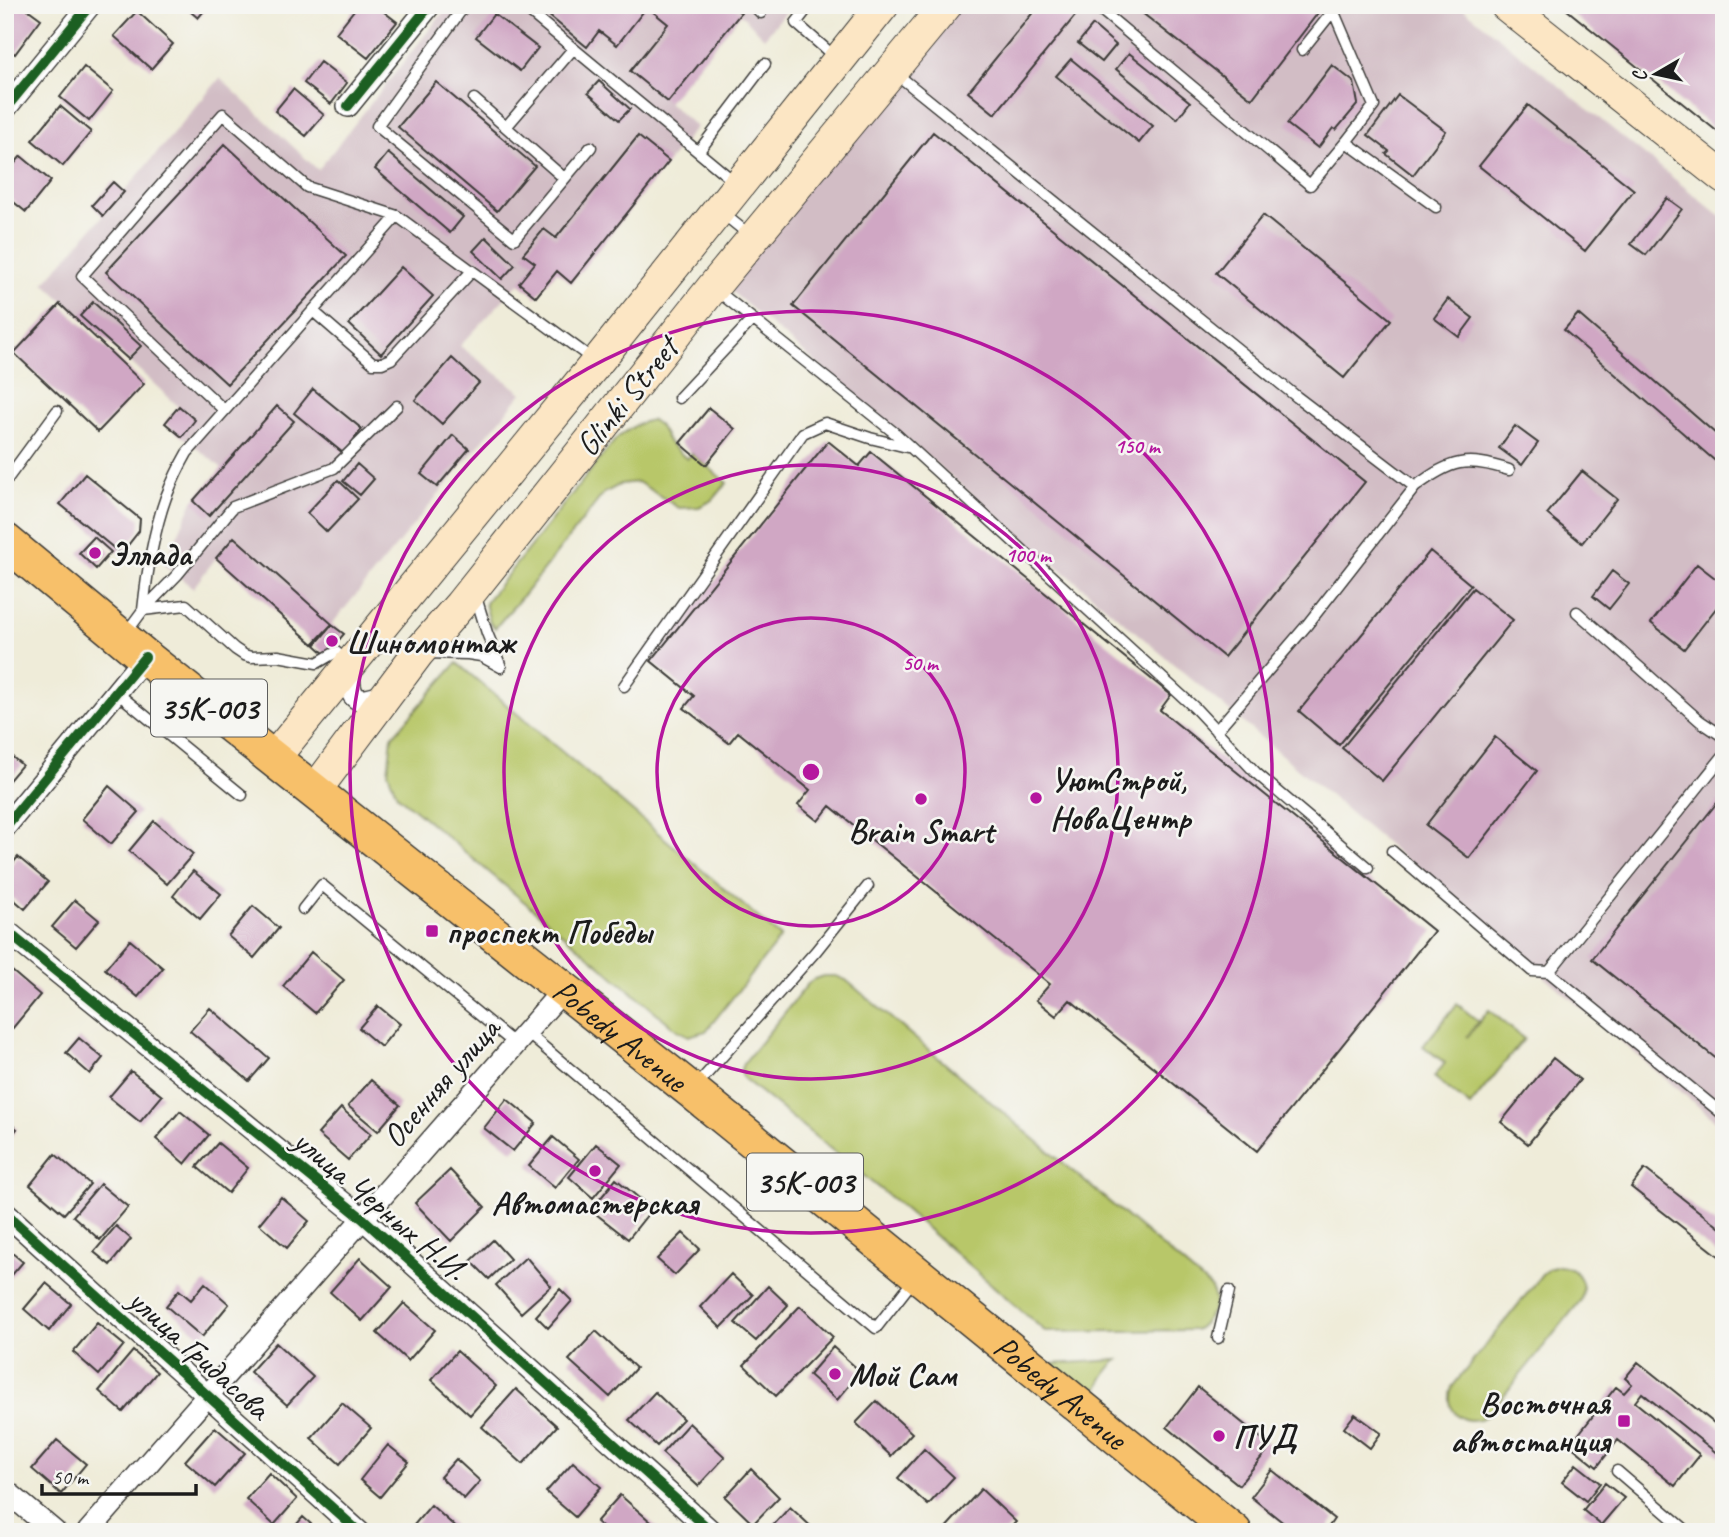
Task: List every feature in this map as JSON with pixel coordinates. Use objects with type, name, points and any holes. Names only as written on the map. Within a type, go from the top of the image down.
[{"type":"main road","name":"Glinki Street","points":[[273,759],[597,362],[883,5]]},
{"type":"main road","name":"Glinki Street","points":[[314,792],[418,653],[460,605],[713,287],[946,5]]},
{"type":"main road","points":[[1506,5],[1724,178]]},
{"type":"main road","name":"Pobedy Avenue","points":[[5,541],[134,648],[692,1091],[1234,1532]]},
{"type":"street","points":[[5,108],[90,5]]},
{"type":"street","points":[[348,106],[430,5]]},
{"type":"street","points":[[5,827],[116,692],[134,648]]},
{"type":"street","points":[[349,664],[349,686],[352,695],[370,701],[386,694]]},
{"type":"street","name":"улица Черных Н.И.","points":[[5,930],[362,1218],[712,1532]]},
{"type":"street","name":"Осенняя улица","points":[[88,1532],[563,990]]},
{"type":"street","name":"улица Гридасова","points":[[5,1213],[359,1532]]},
{"type":"street","points":[[5,1490],[55,1532]]},
{"type":"lane","points":[[465,5],[377,126],[514,239],[591,146]]},
{"type":"lane","points":[[520,5],[739,185]]},
{"type":"lane","points":[[810,5],[796,23],[838,60]]},
{"type":"lane","points":[[1096,5],[1310,185],[1374,106],[1335,8]]},
{"type":"lane","points":[[1302,50],[1335,8]]},
{"type":"lane","points":[[506,127],[573,49]]},
{"type":"lane","points":[[699,151],[765,64]]},
{"type":"lane","points":[[892,70],[1297,397],[1415,487]]},
{"type":"lane","points":[[474,99],[564,178]]},
{"type":"lane","points":[[224,410],[82,276],[223,114],[307,187],[397,216],[597,362]]},
{"type":"lane","points":[[1346,142],[1436,207]]},
{"type":"lane","points":[[719,210],[754,238]]},
{"type":"lane","points":[[134,648],[156,528],[166,498],[187,453],[397,216]]},
{"type":"lane","points":[[313,311],[373,363],[382,363],[391,359],[472,271]]},
{"type":"lane","points":[[713,287],[910,447],[1195,708],[1256,774],[1368,868]]},
{"type":"lane","points":[[679,398],[753,319]]},
{"type":"lane","points":[[143,610],[177,575],[233,507],[334,468],[397,406]]},
{"type":"lane","points":[[5,482],[57,411]]},
{"type":"lane","points":[[624,686],[803,433],[825,423],[870,438],[910,447]]},
{"type":"lane","points":[[1216,731],[1307,625],[1415,487],[1452,464],[1473,461],[1509,470]]},
{"type":"lane","points":[[418,653],[455,652],[481,656],[501,667],[474,590],[480,578]]},
{"type":"lane","points":[[143,610],[186,605],[235,649],[251,657],[278,656],[317,663],[336,652],[349,664]]},
{"type":"lane","points":[[1577,612],[1700,722],[1724,737]]},
{"type":"lane","points":[[116,692],[242,795]]},
{"type":"lane","points":[[1549,972],[1724,755]]},
{"type":"lane","points":[[1392,851],[1532,971],[1549,972],[1724,1115]]},
{"type":"lane","points":[[303,909],[322,885],[521,1038],[876,1328],[918,1274]]},
{"type":"lane","points":[[692,1091],[816,951],[868,886]]},
{"type":"lane","points":[[1218,1338],[1228,1291]]},
{"type":"lane","points":[[1617,1471],[1688,1532]]},
{"type":"shaded area","points":[[449,5],[792,5],[764,38],[741,14],[668,102],[696,127],[571,283],[556,271],[536,297],[519,283],[460,346],[522,393],[332,624],[234,537],[193,588],[164,565],[193,501],[222,468],[165,423],[178,406],[44,283],[220,78],[318,170]]},
{"type":"shaded area","points":[[955,5],[1459,5],[1724,219],[1724,1128],[725,286]]},
{"type":"green space","points":[[652,420],[659,425],[669,443],[687,459],[692,453],[727,483],[713,500],[699,507],[679,508],[638,482],[621,484],[604,493],[495,628],[490,623],[485,603],[616,439],[638,425]]},
{"type":"green space","points":[[457,663],[781,937],[706,1031],[689,1036],[677,1030],[397,795],[388,772],[392,737]]},
{"type":"green space","points":[[823,976],[836,976],[846,980],[1210,1287],[1215,1303],[1206,1321],[1195,1330],[1046,1332],[901,1206],[743,1078],[743,1064],[807,985]]},
{"type":"green space","points":[[1457,1004],[1478,1021],[1467,1037],[1489,1010],[1524,1039],[1470,1106],[1434,1077],[1445,1063],[1423,1046]]},
{"type":"green space","points":[[1558,1266],[1570,1269],[1579,1276],[1583,1287],[1581,1300],[1488,1415],[1471,1420],[1458,1416],[1451,1404],[1452,1387],[1542,1275]]},
{"type":"green space","points":[[1118,1360],[1103,1378],[1095,1400],[1050,1364]]},
{"type":"building","points":[[5,5],[22,5],[41,19],[15,54],[5,47]]},
{"type":"building","points":[[183,5],[209,5],[198,18]]},
{"type":"building","points":[[358,5],[375,5],[397,22],[368,58],[336,33]]},
{"type":"building","points":[[536,5],[731,5],[741,13],[668,102],[630,71],[668,24],[647,7],[617,45],[599,31],[587,47]]},
{"type":"building","points":[[1039,5],[1064,5],[1076,15],[995,114],[968,92]]},
{"type":"building","points":[[1132,5],[1324,5],[1252,99]]},
{"type":"building","points":[[1561,5],[1724,5],[1724,137]]},
{"type":"building","points":[[137,11],[173,44],[151,69],[114,36]]},
{"type":"building","points":[[494,14],[538,48],[520,71],[476,37]]},
{"type":"building","points":[[1093,25],[1116,45],[1102,62],[1078,43]]},
{"type":"building","points":[[1129,53],[1190,102],[1177,119],[1116,69]]},
{"type":"building","points":[[1071,59],[1153,126],[1139,143],[1056,76]]},
{"type":"building","points":[[320,62],[347,83],[331,104],[304,83]]},
{"type":"building","points":[[1332,65],[1354,82],[1358,104],[1336,130],[1333,128],[1318,148],[1287,124]]},
{"type":"building","points":[[84,67],[113,91],[89,121],[60,97]]},
{"type":"building","points":[[599,81],[630,109],[619,120],[588,93]]},
{"type":"building","points":[[436,82],[535,166],[497,211],[398,127]]},
{"type":"building","points":[[293,89],[324,115],[306,136],[275,111]]},
{"type":"building","points":[[1398,95],[1446,131],[1413,175],[1386,154],[1389,151],[1368,135]]},
{"type":"building","points":[[1528,105],[1634,190],[1585,251],[1479,166]]},
{"type":"building","points":[[60,106],[91,132],[63,166],[32,140]]},
{"type":"building","points":[[933,132],[1365,482],[1224,657],[793,306]]},
{"type":"building","points":[[638,136],[669,161],[571,283],[557,271],[536,297],[519,283],[535,263],[523,254],[544,229],[556,238]]},
{"type":"building","points":[[225,144],[346,256],[227,384],[106,272]]},
{"type":"building","points":[[388,153],[463,217],[450,233],[375,169]]},
{"type":"building","points":[[21,156],[51,181],[26,212],[5,195],[5,175]]},
{"type":"building","points":[[113,182],[124,192],[103,216],[92,205]]},
{"type":"building","points":[[1667,198],[1682,209],[1646,255],[1631,244]]},
{"type":"building","points":[[1263,215],[1391,320],[1344,378],[1216,273]]},
{"type":"building","points":[[486,237],[515,265],[502,279],[473,251]]},
{"type":"building","points":[[401,267],[433,296],[381,354],[349,324]]},
{"type":"building","points":[[1448,299],[1473,318],[1459,337],[1434,318]]},
{"type":"building","points":[[93,302],[141,346],[128,359],[80,316]]},
{"type":"building","points":[[60,304],[144,384],[98,432],[14,353]]},
{"type":"building","points":[[1578,314],[1724,441],[1724,467],[1564,330]]},
{"type":"building","points":[[452,358],[479,383],[442,424],[415,400]]},
{"type":"building","points":[[313,389],[362,429],[343,453],[294,413]]},
{"type":"building","points":[[179,406],[195,420],[182,437],[165,423]]},
{"type":"building","points":[[277,406],[294,421],[209,516],[193,501]]},
{"type":"building","points":[[709,408],[735,429],[706,465],[680,443]]},
{"type":"building","points":[[1515,426],[1538,443],[1522,465],[1499,448]]},
{"type":"building","points":[[453,435],[469,449],[437,487],[421,474]]},
{"type":"building","name":"УютСтрой, НоваЦентр","points":[[828,441],[859,466],[871,452],[1171,695],[1160,710],[1434,931],[1257,1151],[1070,1000],[1056,1016],[1036,1000],[1050,984],[830,806],[818,821],[798,805],[810,790],[738,732],[729,743],[684,708],[694,696],[651,661]]},
{"type":"building","points":[[357,464],[374,479],[360,495],[343,481]]},
{"type":"building","points":[[1582,471],[1617,499],[1582,543],[1547,514]]},
{"type":"building","points":[[85,474],[140,519],[139,531],[121,554],[60,504]]},
{"type":"building","points":[[338,480],[358,499],[327,532],[307,513]]},
{"type":"building","name":"Эллада","points":[[94,537],[111,552],[96,569],[79,553]]},
{"type":"building","points":[[234,537],[332,624],[313,644],[216,558]]},
{"type":"building","points":[[1430,551],[1471,585],[1339,745],[1299,711]]},
{"type":"building","points":[[1697,564],[1724,585],[1724,598],[1684,649],[1651,623]]},
{"type":"building","points":[[1612,571],[1629,584],[1609,609],[1593,596]]},
{"type":"building","points":[[1473,588],[1513,620],[1382,781],[1342,748]]},
{"type":"building","points":[[332,625],[344,634],[326,655],[315,645]]},
{"type":"building","points":[[1495,737],[1537,771],[1469,858],[1426,825]]},
{"type":"building","points":[[5,751],[22,765],[5,785]]},
{"type":"building","points":[[109,786],[139,812],[111,844],[82,819]]},
{"type":"building","points":[[1724,794],[1724,1065],[1592,959]]},
{"type":"building","points":[[154,821],[193,854],[167,884],[129,851]]},
{"type":"building","points":[[18,857],[48,882],[25,909],[5,892],[5,872]]},
{"type":"building","points":[[193,871],[221,894],[200,919],[173,896]]},
{"type":"building","points":[[75,900],[99,920],[76,947],[52,927]]},
{"type":"building","points":[[253,906],[279,928],[254,958],[228,936]]},
{"type":"building","points":[[130,940],[163,968],[138,997],[105,969]]},
{"type":"building","points":[[311,952],[344,980],[315,1013],[283,986]]},
{"type":"building","points":[[12,971],[40,995],[12,1029],[5,1023],[5,979]]},
{"type":"building","points":[[378,1006],[400,1024],[381,1047],[359,1028]]},
{"type":"building","points":[[210,1008],[269,1058],[249,1081],[190,1031]]},
{"type":"building","points":[[79,1038],[103,1058],[90,1074],[66,1053]]},
{"type":"building","points":[[1553,1058],[1580,1080],[1528,1144],[1501,1122]]},
{"type":"building","points":[[131,1071],[162,1096],[140,1122],[109,1097]]},
{"type":"building","points":[[371,1080],[400,1105],[378,1131],[348,1106]]},
{"type":"building","points":[[507,1099],[536,1123],[513,1151],[484,1128]]},
{"type":"building","points":[[341,1108],[371,1134],[348,1160],[318,1134]]},
{"type":"building","points":[[180,1111],[209,1135],[185,1164],[156,1139]]},
{"type":"building","points":[[5,1119],[17,1129],[5,1144]]},
{"type":"building","points":[[553,1137],[579,1159],[555,1188],[529,1166]]},
{"type":"building","points":[[218,1143],[248,1168],[228,1193],[197,1167]]},
{"type":"building","name":"Автомастерская","points":[[596,1144],[621,1164],[593,1198],[569,1177]]},
{"type":"building","points":[[55,1154],[90,1184],[64,1214],[30,1185]]},
{"type":"building","points":[[1645,1169],[1724,1231],[1724,1260],[1631,1187]]},
{"type":"building","points":[[450,1170],[485,1207],[451,1241],[415,1203]]},
{"type":"building","points":[[616,1179],[652,1209],[628,1239],[591,1210]]},
{"type":"building","points":[[100,1184],[128,1207],[100,1240],[73,1216]]},
{"type":"building","points":[[281,1197],[309,1221],[287,1248],[259,1224]]},
{"type":"building","points":[[116,1226],[131,1239],[110,1265],[94,1252]]},
{"type":"building","points":[[683,1233],[700,1249],[675,1275],[657,1259]]},
{"type":"building","points":[[493,1240],[510,1259],[489,1279],[471,1261]]},
{"type":"building","points":[[5,1247],[23,1262],[5,1283]]},
{"type":"building","points":[[526,1257],[551,1286],[521,1313],[496,1285]]},
{"type":"building","points":[[360,1258],[392,1287],[362,1321],[330,1292]]},
{"type":"building","points":[[731,1274],[753,1295],[721,1328],[700,1307]]},
{"type":"building","points":[[46,1283],[71,1304],[49,1331],[24,1309]]},
{"type":"building","points":[[205,1283],[229,1304],[202,1337],[166,1306],[179,1290],[191,1300]]},
{"type":"building","points":[[768,1286],[788,1305],[756,1341],[735,1323]]},
{"type":"building","points":[[560,1289],[572,1301],[548,1328],[536,1316]]},
{"type":"building","points":[[404,1303],[435,1330],[408,1361],[377,1333]]},
{"type":"building","points":[[800,1306],[833,1337],[776,1396],[744,1365]]},
{"type":"building","points":[[97,1323],[124,1345],[99,1375],[73,1352]]},
{"type":"building","points":[[596,1331],[636,1368],[610,1397],[569,1360]]},
{"type":"building","points":[[276,1343],[313,1377],[287,1405],[250,1372]]},
{"type":"building","name":"Мой Сам","points":[[833,1347],[861,1372],[837,1400],[809,1375]]},
{"type":"building","points":[[133,1351],[157,1372],[123,1412],[99,1391]]},
{"type":"building","points":[[457,1351],[496,1386],[470,1415],[431,1380]]},
{"type":"building","name":"Восточная автостанция","points":[[1638,1362],[1724,1431],[1724,1459],[1642,1393],[1635,1402],[1700,1455],[1675,1486],[1618,1440],[1597,1467],[1570,1445],[1616,1387],[1624,1393],[1632,1384],[1625,1378]]},
{"type":"building","name":"ПУД","points":[[1198,1387],[1271,1446],[1239,1485],[1167,1427]]},
{"type":"building","points":[[516,1389],[557,1426],[523,1464],[482,1427]]},
{"type":"building","points":[[655,1392],[683,1419],[657,1446],[629,1420]]},
{"type":"building","points":[[877,1401],[912,1433],[891,1456],[856,1423]]},
{"type":"building","points":[[342,1403],[371,1428],[340,1464],[311,1438]]},
{"type":"building","points":[[1355,1414],[1381,1433],[1370,1448],[1344,1428]]},
{"type":"building","points":[[689,1423],[725,1457],[698,1486],[662,1453]]},
{"type":"building","points":[[215,1427],[245,1453],[215,1487],[185,1461]]},
{"type":"building","points":[[57,1440],[86,1464],[61,1494],[32,1469]]},
{"type":"building","points":[[388,1445],[409,1462],[380,1497],[360,1480]]},
{"type":"building","points":[[924,1449],[954,1477],[928,1505],[898,1478]]},
{"type":"building","points":[[456,1459],[480,1481],[464,1499],[440,1477]]},
{"type":"building","points":[[573,1462],[601,1487],[575,1517],[546,1492]]},
{"type":"building","points":[[1576,1464],[1600,1483],[1586,1501],[1562,1482]]},
{"type":"building","points":[[751,1469],[779,1497],[753,1524],[725,1497]]},
{"type":"building","points":[[1272,1470],[1334,1519],[1325,1532],[1295,1532],[1251,1497]]},
{"type":"building","points":[[269,1473],[297,1499],[274,1525],[246,1499]]},
{"type":"building","points":[[1605,1483],[1624,1498],[1601,1525],[1583,1510]]},
{"type":"building","points":[[981,1489],[1016,1522],[1006,1532],[942,1532]]},
{"type":"building","points":[[620,1495],[659,1529],[657,1532],[608,1532],[596,1522]]},
{"type":"building","points":[[431,1505],[461,1532],[408,1532]]},
{"type":"building","points":[[790,1507],[817,1532],[767,1532]]},
{"type":"building","points":[[303,1517],[320,1532],[290,1532]]},
{"type":"cycle path","points":[[5,109],[90,5]]},
{"type":"cycle path","points":[[348,106],[430,5]]},
{"type":"cycle path","points":[[5,827],[145,657]]},
{"type":"cycle path","points":[[5,930],[362,1218],[712,1532]]},
{"type":"cycle path","points":[[5,1213],[359,1532]]},
{"type":"place","name":"Эллада","points":[[95,553]]},
{"type":"place","name":"Шиномонтаж","points":[[332,641]]},
{"type":"place","name":"УютСтрой, НоваЦентр","points":[[1036,798]]},
{"type":"place","name":"Brain Smart","points":[[921,799]]},
{"type":"place","name":"проспект Победы","points":[[432,931]]},
{"type":"place","name":"Автомастерская","points":[[595,1171]]},
{"type":"place","name":"Мой Сам","points":[[835,1374]]},
{"type":"place","name":"Восточная автостанция","points":[[1624,1421]]},
{"type":"place","name":"ПУД","points":[[1219,1436]]}]
